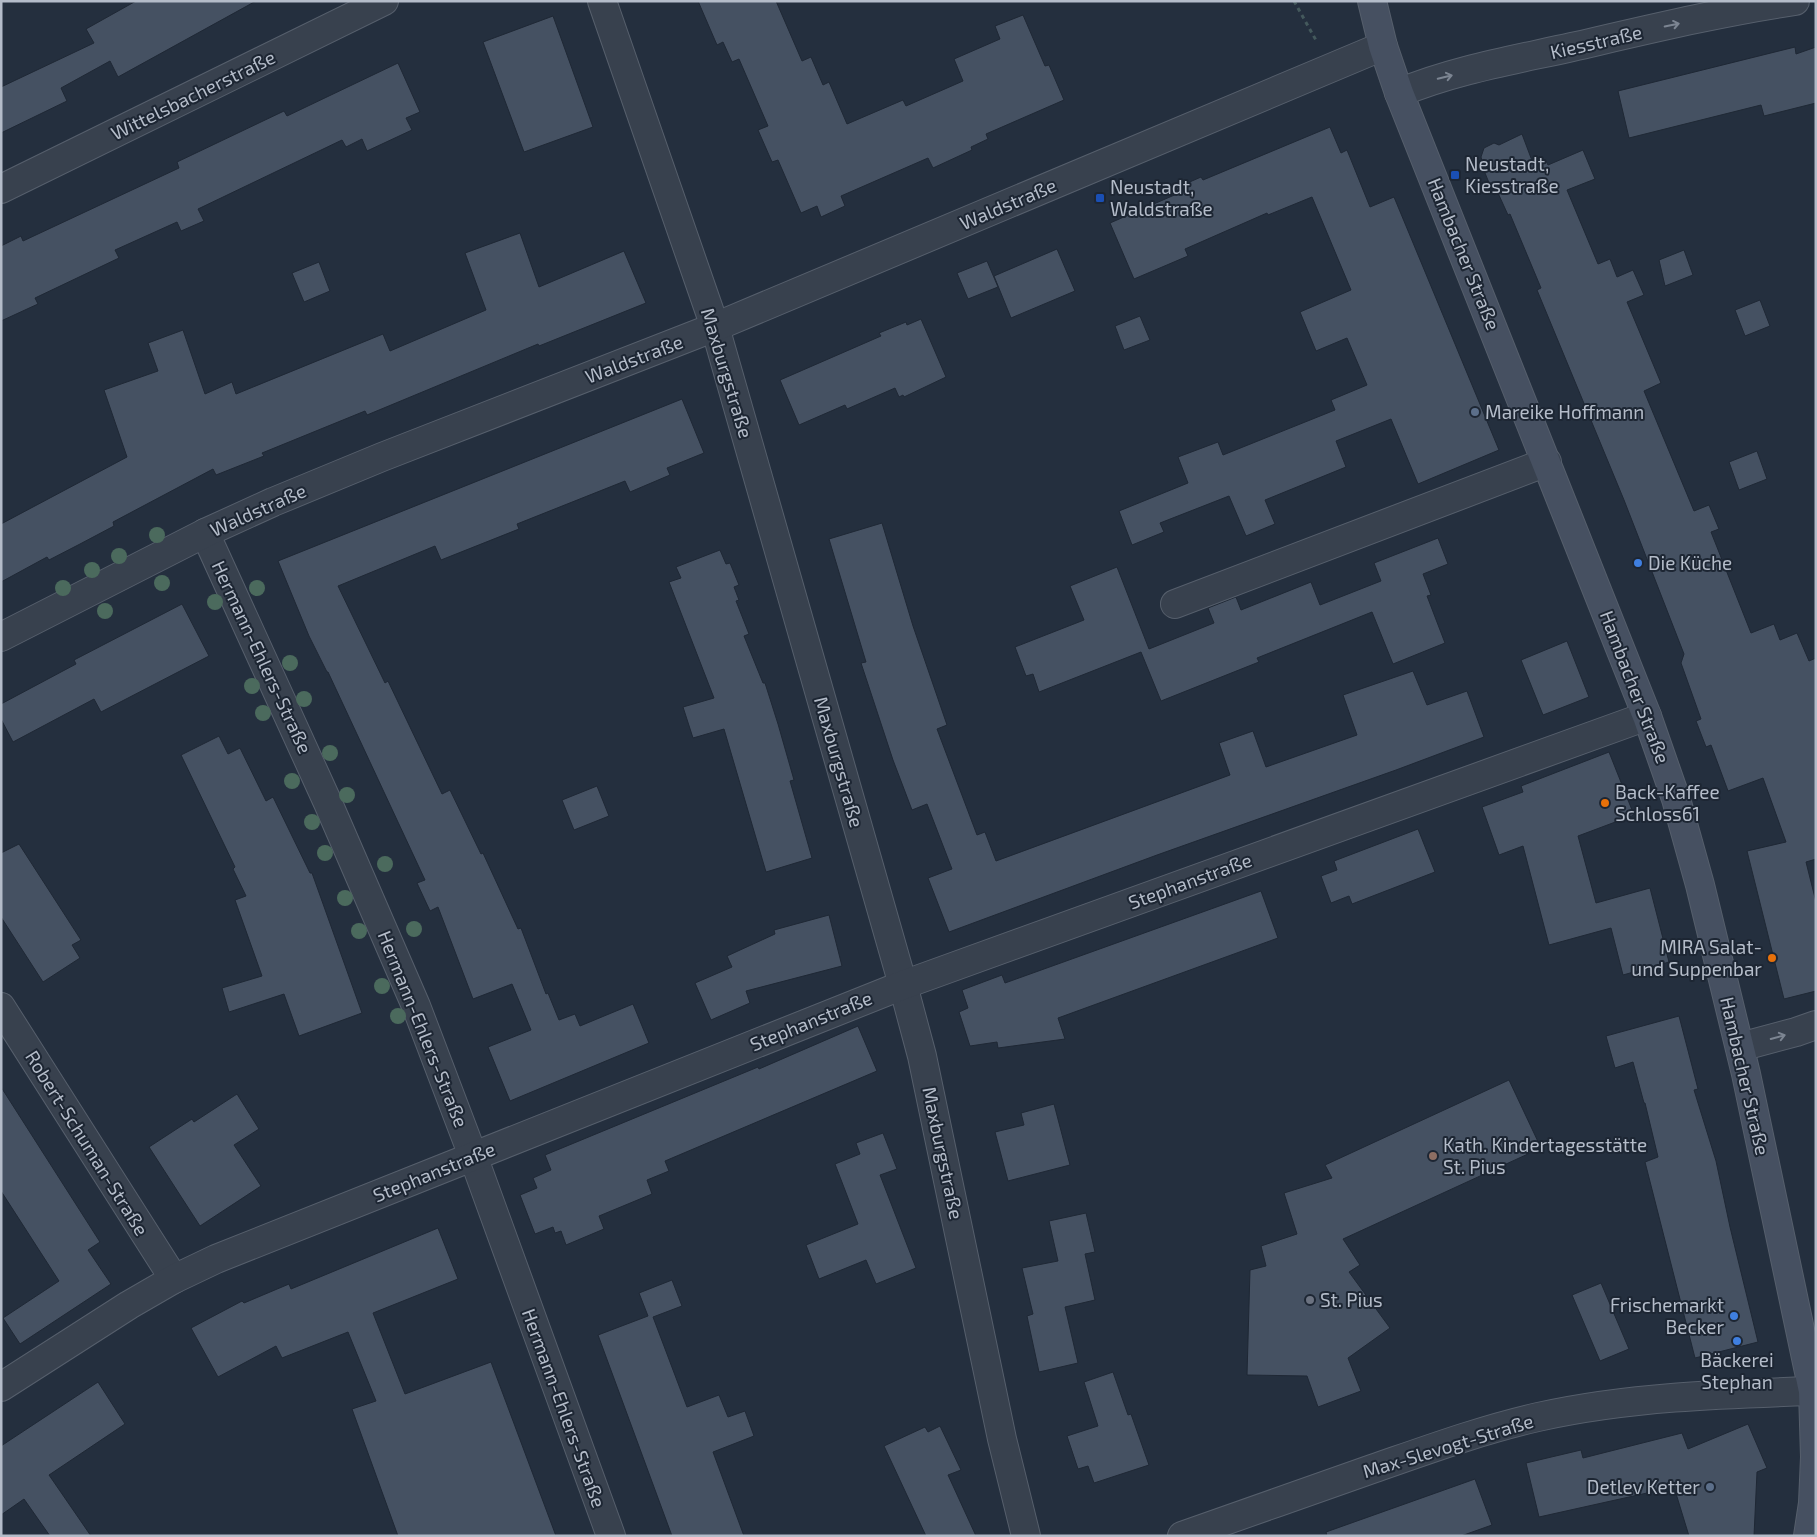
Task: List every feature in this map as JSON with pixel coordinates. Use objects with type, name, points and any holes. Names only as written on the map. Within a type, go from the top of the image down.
[{"type":"street","name":"Wittelsbacherstraße","points":[[1,188],[384,1]]},
{"type":"street","name":"Maxburgstraße","points":[[602,1],[715,327],[903,985],[922,1056],[1002,1439],[1026,1536]]},
{"type":"street","name":"Hambacher Straße","points":[[1372,1],[1383,46],[1400,93],[1647,716],[1676,799],[1700,884],[1740,1047],[1813,1391],[1815,1418],[1814,1503],[1808,1536]]},
{"type":"street","name":"Kiesstraße","points":[[1400,93],[1430,80],[1481,68],[1630,34],[1766,5],[1795,1]]},
{"type":"street","name":"Waldstraße","points":[[1,638],[205,534],[273,502],[382,457],[715,327],[1383,46]]},
{"type":"street","points":[[1175,604],[1547,462]]},
{"type":"street","name":"Hermann-Ehlers-Straße","points":[[205,534],[328,803],[412,997],[474,1156],[611,1536]]},
{"type":"street","name":"Stephanstraße","points":[[1,1388],[129,1305],[174,1279],[216,1259],[903,985],[1647,716]]},
{"type":"street","name":"Robert-Schuman-Straße","points":[[1,1007],[174,1279]]},
{"type":"street","points":[[1740,1047],[1816,1025]]},
{"type":"street","name":"Max-Slevogt-Straße","points":[[1182,1536],[1440,1445],[1492,1428],[1539,1416],[1596,1406],[1669,1398],[1813,1391]]},
{"type":"path","points":[[1294,1],[1331,68]]},
{"type":"building","points":[[136,1],[256,1],[118,77],[110,61],[61,88],[67,101],[1,133],[1,87],[94,43],[86,29]]},
{"type":"building","points":[[698,1],[776,1],[802,61],[811,57],[823,85],[829,82],[847,124],[903,100],[906,106],[963,81],[954,59],[1000,39],[995,26],[1023,15],[1045,66],[1049,65],[1064,100],[986,134],[988,139],[971,147],[972,150],[933,168],[928,158],[841,196],[845,206],[821,217],[817,206],[801,213],[778,160],[772,162],[758,130],[768,126],[739,59],[732,62],[723,42],[717,45]]},
{"type":"building","points":[[553,16],[593,127],[524,152],[483,42]]},
{"type":"building","points":[[1795,47],[1796,54],[1816,47],[1816,103],[1764,116],[1761,105],[1629,138],[1618,91]]},
{"type":"building","points":[[398,63],[420,112],[406,118],[412,130],[367,151],[362,139],[346,147],[342,140],[198,209],[204,221],[181,231],[177,222],[115,250],[119,258],[35,298],[38,304],[1,321],[1,246],[21,236],[23,241],[179,168],[177,162],[284,111],[287,116]]},
{"type":"building","points":[[1330,127],[1341,153],[1347,150],[1370,207],[1394,197],[1499,450],[1418,484],[1391,419],[1336,441],[1346,467],[1265,500],[1275,524],[1246,536],[1229,496],[1160,523],[1164,532],[1132,545],[1119,511],[1188,483],[1178,457],[1218,442],[1223,455],[1335,410],[1331,400],[1367,385],[1347,338],[1316,351],[1300,312],[1351,290],[1312,197],[1268,215],[1267,213],[1185,249],[1188,256],[1134,279],[1110,223],[1179,193],[1176,188],[1201,177],[1203,180]]},
{"type":"building","points":[[1522,134],[1534,166],[1546,161],[1548,165],[1583,150],[1595,179],[1567,190],[1598,264],[1610,259],[1617,277],[1633,270],[1644,295],[1627,302],[1661,383],[1644,391],[1694,511],[1709,505],[1719,529],[1711,532],[1751,633],[1774,624],[1780,640],[1797,633],[1809,661],[1816,658],[1816,859],[1806,862],[1816,902],[1816,991],[1784,999],[1747,851],[1786,842],[1763,778],[1728,791],[1711,745],[1706,747],[1696,721],[1701,719],[1681,663],[1684,654],[1624,500],[1537,290],[1541,288],[1510,214],[1508,215],[1498,193],[1494,195],[1485,173],[1481,157],[1484,148],[1494,143],[1499,145]]},
{"type":"building","points":[[520,233],[539,287],[624,251],[646,303],[539,346],[538,344],[367,415],[365,411],[262,453],[264,456],[216,475],[213,469],[113,522],[114,526],[49,560],[47,557],[1,582],[1,524],[127,457],[104,390],[158,371],[148,343],[183,330],[205,394],[232,382],[236,394],[383,334],[390,351],[486,310],[465,253]]},
{"type":"building","points":[[1057,249],[1075,291],[1011,318],[994,276]]},
{"type":"building","points":[[1684,250],[1693,275],[1665,286],[1659,260]]},
{"type":"building","points":[[987,261],[998,287],[968,299],[957,273]]},
{"type":"building","points":[[319,262],[330,291],[304,302],[292,273]]},
{"type":"building","points":[[1760,300],[1770,326],[1745,336],[1735,310]]},
{"type":"building","points":[[1140,316],[1150,340],[1124,350],[1115,326]]},
{"type":"building","points":[[921,319],[946,377],[904,397],[903,395],[899,397],[895,388],[847,409],[845,405],[799,425],[780,380],[881,336],[879,333],[906,322],[907,325]]},
{"type":"building","points":[[682,399],[704,453],[667,468],[670,475],[630,492],[625,481],[517,524],[519,529],[441,560],[435,546],[338,586],[385,683],[388,681],[442,794],[450,790],[481,854],[483,853],[518,929],[521,928],[546,994],[548,993],[559,1020],[575,1014],[580,1026],[633,1004],[649,1043],[510,1101],[488,1047],[531,1030],[512,984],[473,999],[438,907],[430,911],[417,883],[425,880],[328,672],[309,636],[278,561]]},
{"type":"building","points":[[1757,451],[1767,479],[1739,490],[1729,462]]},
{"type":"building","points":[[882,523],[913,626],[947,725],[937,729],[977,835],[985,832],[996,861],[1230,775],[1219,743],[1253,731],[1266,767],[1357,735],[1343,695],[1413,671],[1427,705],[1467,691],[1484,737],[949,932],[928,878],[952,869],[927,804],[912,810],[893,760],[861,663],[866,662],[829,539]]},
{"type":"building","points":[[1438,538],[1448,564],[1423,574],[1431,595],[1427,596],[1445,643],[1393,664],[1372,612],[1257,658],[1259,662],[1161,701],[1141,652],[1039,692],[1033,674],[1026,676],[1015,647],[1084,620],[1070,586],[1117,567],[1149,649],[1214,623],[1208,608],[1236,597],[1241,610],[1311,582],[1320,605],[1381,581],[1374,563]]},
{"type":"building","points":[[720,550],[726,564],[730,563],[739,585],[734,587],[739,600],[736,601],[749,634],[744,636],[763,683],[765,683],[778,724],[794,780],[790,781],[812,858],[766,872],[724,729],[693,738],[683,707],[714,698],[669,582],[681,578],[676,567]]},
{"type":"building","points":[[182,604],[209,656],[101,712],[94,699],[13,742],[1,719],[1,704],[76,664],[74,660]]},
{"type":"building","points":[[1567,641],[1589,697],[1543,715],[1521,660]]},
{"type":"building","points":[[219,736],[228,754],[240,748],[266,801],[273,797],[310,873],[312,873],[362,1013],[299,1036],[284,994],[229,1012],[222,988],[262,976],[235,900],[246,896],[233,869],[235,867],[181,755]]},
{"type":"building","points":[[1609,752],[1634,815],[1578,836],[1596,903],[1650,888],[1669,962],[1623,975],[1611,928],[1549,945],[1523,846],[1499,855],[1482,807],[1523,792],[1521,786]]},
{"type":"building","points":[[597,786],[609,816],[574,830],[562,800]]},
{"type":"building","points":[[1418,829],[1435,872],[1352,904],[1349,896],[1331,903],[1321,876],[1337,870],[1334,861]]},
{"type":"building","points":[[19,844],[81,940],[72,945],[80,958],[43,982],[1,917],[1,853]]},
{"type":"building","points":[[1261,891],[1278,938],[1058,1018],[1065,1039],[998,1048],[997,1042],[970,1046],[959,1012],[968,1008],[962,990],[1002,975],[1005,983]]},
{"type":"building","points":[[829,915],[842,966],[746,991],[750,1003],[711,1020],[695,983],[732,967],[727,956],[775,934],[774,930]]},
{"type":"building","points":[[1679,1016],[1698,1089],[1694,1090],[1716,1161],[1758,1342],[1695,1358],[1645,1162],[1658,1157],[1645,1103],[1633,1062],[1615,1068],[1606,1036]]},
{"type":"building","points":[[858,1026],[877,1071],[665,1161],[669,1171],[647,1180],[652,1194],[599,1216],[604,1229],[566,1245],[561,1231],[555,1233],[553,1227],[535,1234],[520,1195],[537,1188],[533,1178],[551,1170],[545,1155],[758,1067],[759,1069]]},
{"type":"building","points":[[1509,1080],[1541,1148],[1343,1239],[1360,1265],[1349,1272],[1390,1328],[1348,1358],[1361,1391],[1318,1407],[1307,1376],[1247,1375],[1250,1270],[1266,1266],[1261,1246],[1297,1234],[1284,1193],[1332,1178],[1325,1165]]},
{"type":"building","points":[[1,1087],[100,1242],[88,1250],[111,1284],[20,1344],[3,1318],[59,1281],[1,1191]]},
{"type":"building","points":[[237,1094],[259,1129],[234,1145],[261,1186],[200,1226],[149,1147],[192,1119],[194,1122]]},
{"type":"building","points":[[1054,1104],[1070,1165],[1008,1181],[995,1132],[1024,1125],[1021,1113]]},
{"type":"building","points":[[883,1133],[897,1169],[880,1175],[916,1268],[876,1284],[866,1260],[819,1279],[806,1245],[858,1224],[835,1164],[860,1154],[856,1143]]},
{"type":"building","points":[[1086,1213],[1095,1252],[1085,1254],[1095,1300],[1065,1307],[1078,1363],[1039,1372],[1027,1316],[1033,1314],[1022,1268],[1058,1261],[1049,1221]]},
{"type":"building","points":[[438,1228],[458,1279],[373,1313],[405,1394],[491,1362],[556,1536],[398,1536],[352,1409],[376,1401],[348,1332],[282,1358],[276,1346],[218,1377],[191,1328],[242,1301],[244,1303],[289,1284],[291,1289]]},
{"type":"building","points":[[672,1280],[682,1306],[653,1317],[687,1407],[719,1395],[728,1417],[745,1411],[754,1436],[713,1452],[744,1536],[672,1536],[598,1335],[648,1316],[639,1293]]},
{"type":"building","points":[[1601,1283],[1629,1349],[1600,1361],[1572,1295]]},
{"type":"building","points":[[1113,1372],[1128,1415],[1131,1414],[1149,1465],[1094,1483],[1088,1466],[1078,1469],[1067,1436],[1098,1426],[1084,1382]]},
{"type":"building","points":[[98,1382],[125,1424],[49,1475],[91,1536],[50,1536],[24,1499],[1,1515],[1,1446]]},
{"type":"building","points":[[1748,1424],[1767,1468],[1757,1472],[1754,1536],[1689,1536],[1674,1487],[1539,1517],[1526,1463],[1581,1450],[1583,1458],[1682,1433],[1688,1449]]},
{"type":"building","points":[[940,1426],[961,1470],[948,1475],[976,1536],[926,1536],[884,1446],[925,1427],[928,1432]]},
{"type":"building","points":[[1475,1479],[1492,1525],[1461,1536],[1327,1536],[1326,1532]]},
{"type":"place","name":"Neustadt, Kiesstraße","points":[[1455,175]]},
{"type":"place","name":"Neustadt, Waldstraße","points":[[1100,198]]},
{"type":"place","name":"Mareike Hoffmann","points":[[1475,412]]},
{"type":"place","name":"Die Küche","points":[[1638,563]]},
{"type":"place","name":"Back-Kaffee Schloss61","points":[[1605,803]]},
{"type":"place","name":"MIRA Salat- und Suppenbar","points":[[1772,958]]},
{"type":"place","name":"Kath. Kindertagesstätte St. Pius","points":[[1433,1156]]},
{"type":"place","name":"St. Pius","points":[[1310,1300]]},
{"type":"place","name":"Frischemarkt Becker","points":[[1734,1316]]},
{"type":"place","name":"Bäckerei Stephan","points":[[1737,1341]]},
{"type":"place","name":"Detlev Ketter","points":[[1710,1487]]}]
